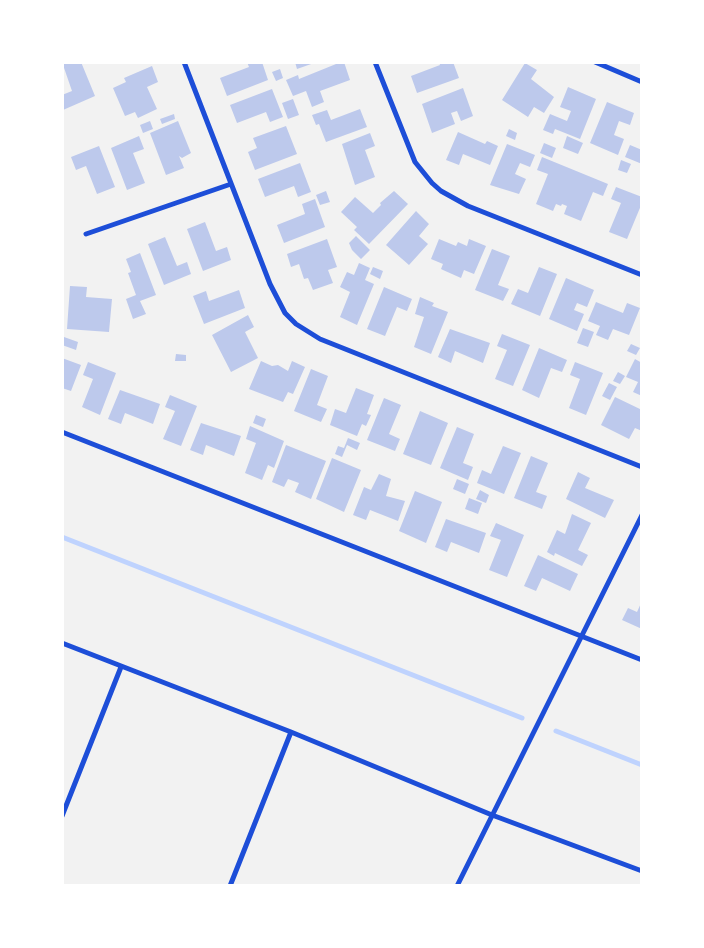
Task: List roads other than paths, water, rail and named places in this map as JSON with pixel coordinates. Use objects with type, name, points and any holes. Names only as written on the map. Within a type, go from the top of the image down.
[{"type":"street","points":[[184,62],[231,184],[285,313],[307,332],[371,360],[642,467]]},
{"type":"street","points":[[375,62],[415,162],[441,191],[468,206],[642,275]]},
{"type":"street","points":[[594,62],[642,82]]},
{"type":"street","points":[[86,234],[231,184]]},
{"type":"street","points":[[62,432],[642,660]]},
{"type":"street","points":[[457,886],[642,515]]},
{"type":"street","points":[[62,643],[291,732],[492,816],[642,871]]},
{"type":"street","points":[[62,816],[121,667]]},
{"type":"street","points":[[230,886],[291,732]]},
{"type":"waterway","points":[[62,537],[522,718]]},
{"type":"waterway","points":[[556,731],[642,765]]}]
